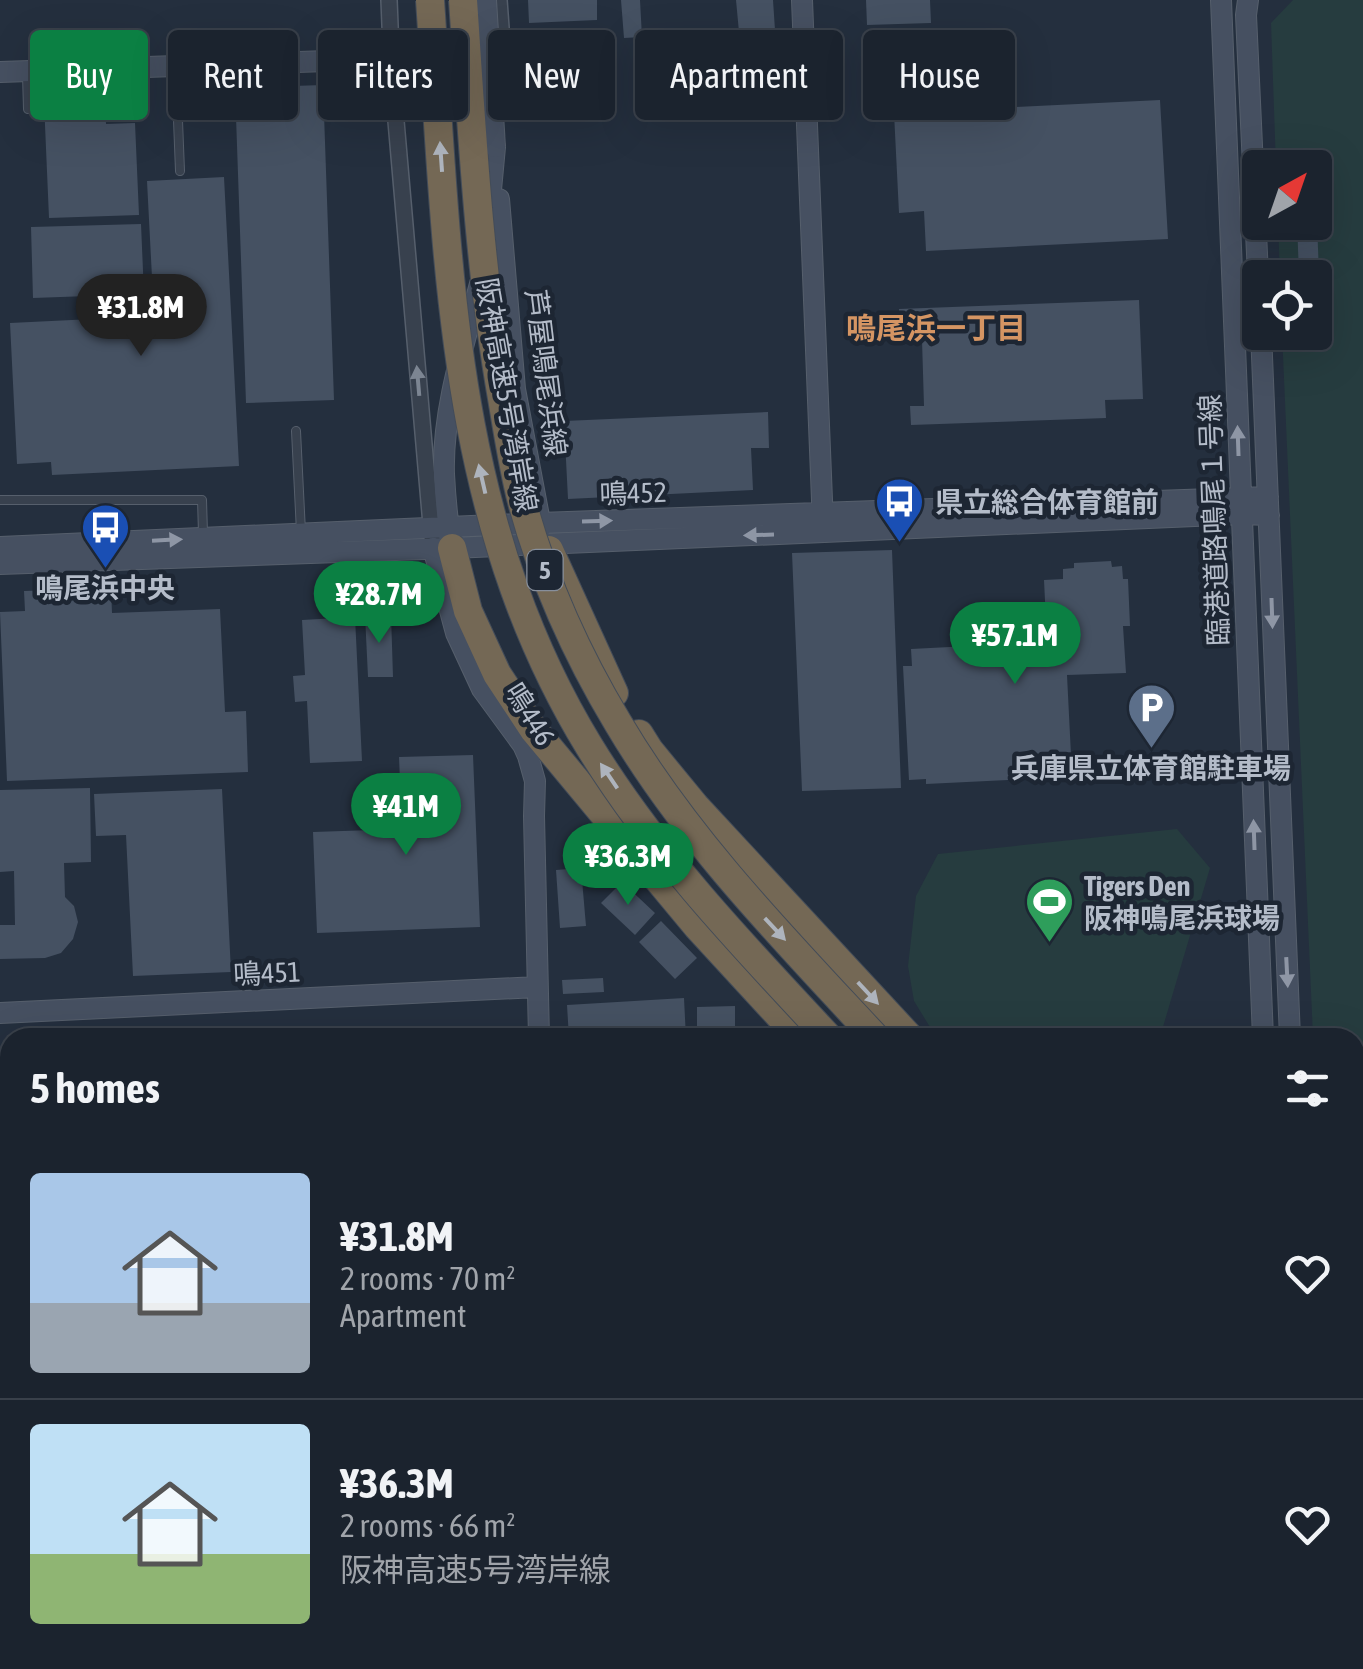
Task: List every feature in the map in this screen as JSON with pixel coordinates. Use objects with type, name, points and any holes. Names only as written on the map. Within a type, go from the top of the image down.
[{"type":"highway","name":"阪神高速5号湾岸線","points":[[430,0],[455,335],[467,416],[488,508],[512,587],[544,665],[588,745],[634,813],[708,906],[821,1028]]},
{"type":"highway","name":"阪神高速5号湾岸線","points":[[462,0],[480,238],[493,350],[522,502],[549,583],[589,671],[660,789],[754,905],[867,1028]]},
{"type":"highway","name":"5","points":[[543,534],[613,691],[650,750],[695,806],[901,1028]]},
{"type":"highway","points":[[441,538],[468,611],[498,674],[534,730],[697,926],[791,1028]]},
{"type":"street","points":[[389,0],[391,30]]},
{"type":"street","name":"芦屋鳴尾浜線","points":[[486,0],[516,389],[543,534]]},
{"type":"street","points":[[499,0],[501,30]]},
{"type":"street","points":[[802,0],[823,523]]},
{"type":"street","name":"臨港道路鳴尾１号線","points":[[1221,0],[1263,1028]]},
{"type":"street","points":[[1248,0],[1257,260]]},
{"type":"street","points":[[0,72],[168,66]]},
{"type":"street","points":[[398,120],[441,538]]},
{"type":"street","name":"芦屋鳴尾浜線","points":[[441,538],[446,442],[458,367],[484,270],[495,147]]},
{"type":"street","name":"臨港道路鳴尾１号線","points":[[1261,350],[1290,1028]]},
{"type":"street","name":"鳴452","points":[[0,564],[441,538],[1269,506]]},
{"type":"street","name":"鳴452","points":[[0,547],[301,534],[441,538]]},
{"type":"street","name":"鳴446","points":[[441,538],[456,633],[482,689],[523,745],[535,781],[539,1028]]},
{"type":"street","name":"鳴451","points":[[0,1014],[537,987]]},
{"type":"lane","points":[[27,71],[28,109]]},
{"type":"lane","points":[[178,120],[180,171]]},
{"type":"lane","points":[[296,431],[301,534]]},
{"type":"lane","points":[[0,500],[202,500],[204,538]]},
{"type":"green space","points":[[1293,0],[1363,0],[1363,1028],[1313,1028],[1283,350],[1332,350],[1332,260],[1279,260],[1279,240],[1332,240],[1332,150],[1275,150],[1271,23]]},
{"type":"green space","name":"Tigers Den 阪神鳴尾浜球場","points":[[1177,829],[1210,868],[1163,1028],[930,1028],[914,1001],[908,966],[916,896],[938,854]]},
{"type":"building","points":[[528,0],[597,0],[597,20],[529,23]]},
{"type":"building","points":[[621,0],[640,0],[642,30],[635,30],[635,37],[624,38]]},
{"type":"building","points":[[736,0],[773,0],[775,30],[739,30]]},
{"type":"building","points":[[866,0],[930,0],[931,23],[867,25]]},
{"type":"building","points":[[318,85],[318,120],[324,120],[334,400],[246,403],[236,120],[298,120],[298,86]]},
{"type":"building","points":[[1160,100],[1168,239],[926,251],[924,211],[899,213],[894,120],[1015,120],[1015,107]]},
{"type":"building","points":[[45,120],[135,123],[139,215],[49,218]]},
{"type":"building","points":[[224,177],[239,466],[52,475],[51,462],[17,464],[10,323],[154,316],[147,181]]},
{"type":"building","points":[[141,224],[144,294],[33,298],[31,227]]},
{"type":"building","points":[[1298,240],[1318,240],[1318,260],[1298,260]]},
{"type":"building","points":[[1139,300],[1143,399],[1105,400],[1106,418],[911,425],[910,406],[924,406],[922,340],[900,341],[899,309]]},
{"type":"building","points":[[768,412],[769,448],[751,448],[753,490],[568,499],[564,421]]},
{"type":"building","points":[[892,550],[901,788],[802,791],[792,553]]},
{"type":"building","points":[[1111,561],[1112,567],[1122,566],[1123,579],[1128,579],[1130,626],[1123,626],[1126,673],[1067,675],[1071,755],[1066,755],[1067,773],[1050,774],[1050,778],[926,784],[926,779],[909,780],[903,666],[912,666],[911,649],[1047,642],[1044,580],[1063,579],[1063,569],[1074,568],[1074,563]]},
{"type":"building","points":[[111,588],[112,613],[220,609],[225,712],[246,711],[248,772],[7,781],[0,612],[25,611],[24,591]]},
{"type":"building","points":[[391,614],[393,677],[368,677],[365,615]]},
{"type":"building","points":[[355,617],[362,761],[310,763],[307,701],[295,702],[293,676],[305,675],[302,620]]},
{"type":"building","points":[[473,755],[480,927],[317,933],[313,832],[402,829],[399,757]]},
{"type":"building","points":[[90,788],[91,862],[64,863],[65,897],[74,906],[78,922],[73,939],[61,953],[45,958],[0,959],[0,925],[15,925],[14,871],[0,872],[0,790]]},
{"type":"building","points":[[222,789],[231,972],[133,976],[126,835],[96,836],[94,794]]},
{"type":"building","points":[[581,868],[586,926],[560,928],[556,870]]},
{"type":"building","points":[[622,882],[655,913],[635,935],[601,903]]},
{"type":"building","points":[[661,921],[697,958],[675,979],[639,942]]},
{"type":"building","points":[[603,978],[604,992],[563,994],[562,980]]},
{"type":"building","points":[[684,998],[686,1028],[568,1028],[567,1005]]},
{"type":"building","points":[[735,1006],[735,1028],[697,1028],[697,1007]]},
{"type":"place","name":"県立総合体育館前","points":[[900,544]]},
{"type":"place","name":"鳴尾浜中央","points":[[105,570]]},
{"type":"place","name":"兵庫県立体育館駐車場","points":[[1151,750]]},
{"type":"place","name":"Tigers Den 阪神鳴尾浜球場","points":[[1049,944]]},
{"type":"district","name":"鳴尾浜一丁目","points":[[936,328]]}]
